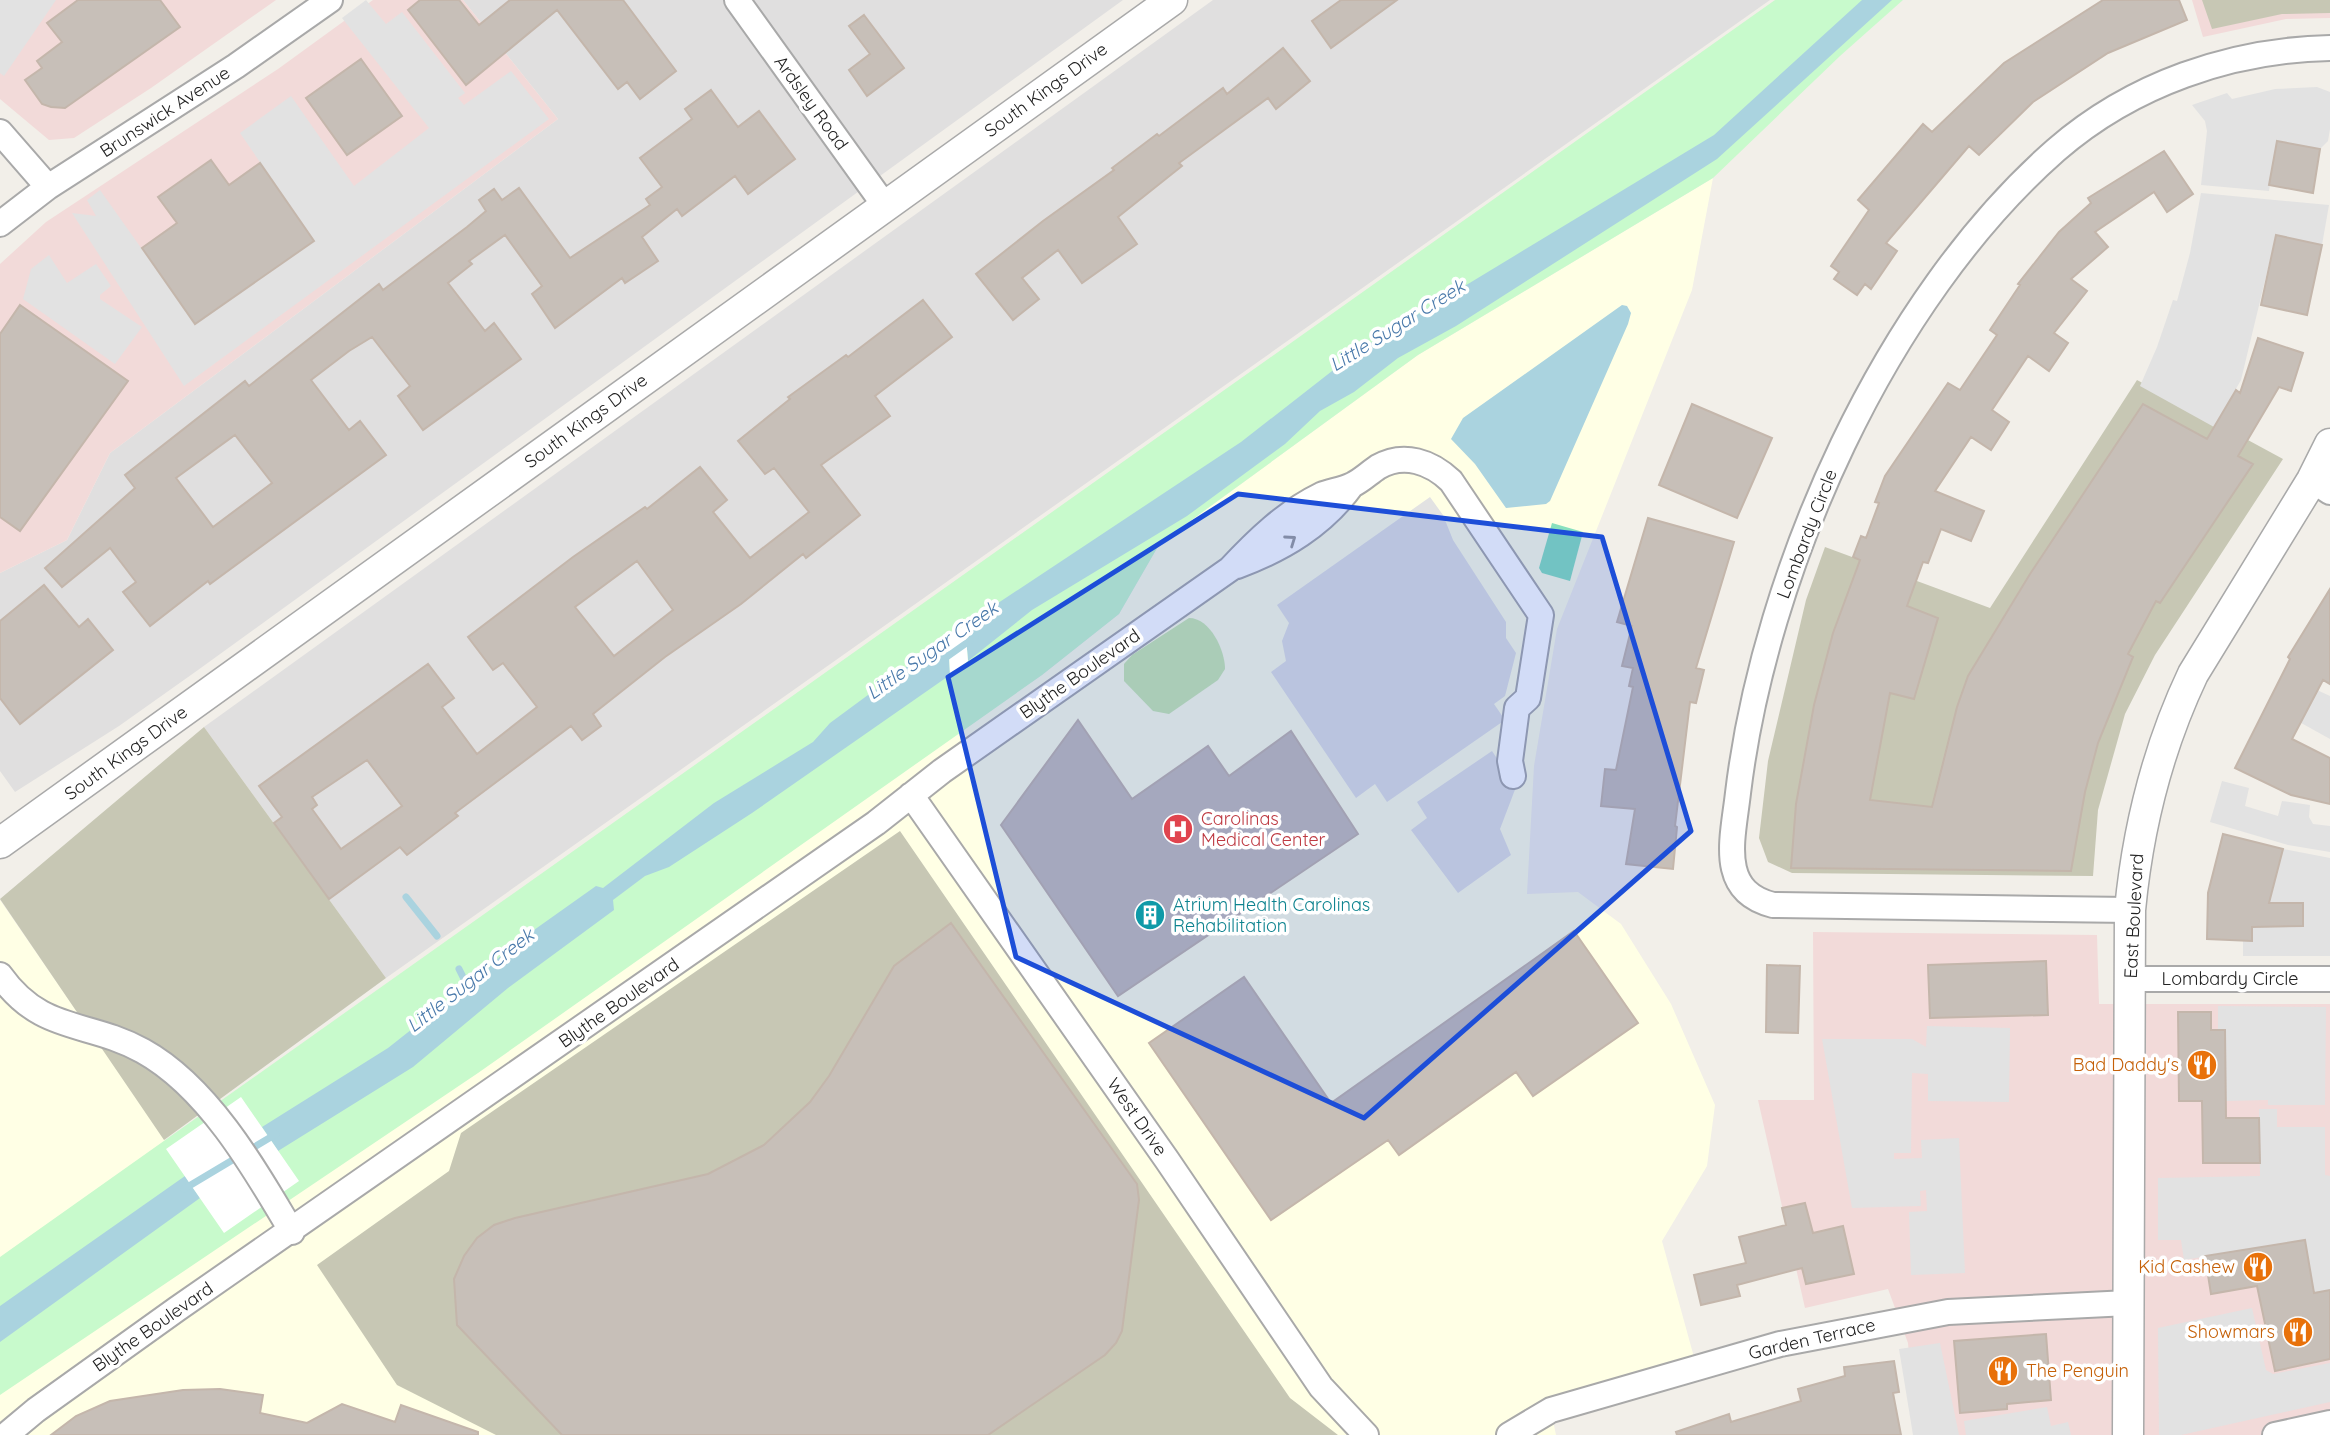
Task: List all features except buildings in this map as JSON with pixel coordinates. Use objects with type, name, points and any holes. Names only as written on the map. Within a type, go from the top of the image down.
[{"type":"street","name":"Brunswick Avenue","points":[[0,224],[48,187],[236,66],[330,0]]},
{"type":"street","name":"Ardsley Road","points":[[737,0],[885,206]]},
{"type":"street","name":"South Kings Drive","points":[[0,843],[1172,0]]},
{"type":"street","name":"Lombardy Circle","points":[[2130,910],[1773,905],[1757,901],[1743,890],[1732,866],[1743,752],[1752,707],[1771,628],[1792,565],[1846,440],[1912,323],[1982,227],[2059,148],[2096,120],[2149,90],[2203,68],[2254,54],[2330,48]]},
{"type":"street","points":[[0,132],[48,187]]},
{"type":"street","name":"East Boulevard","points":[[2128,1435],[2130,910],[2135,859],[2147,796],[2178,704],[2218,630],[2321,486],[2330,444]]},
{"type":"street","name":"Blythe Boulevard","points":[[6,1435],[144,1332],[292,1232],[1230,569],[1261,536],[1320,496],[1352,485],[1381,466],[1407,460],[1424,463],[1451,481],[1541,615],[1528,698]]},
{"type":"street","name":"West Drive","points":[[911,795],[1167,1160],[1321,1387],[1366,1435]]},
{"type":"street","points":[[0,975],[23,1004],[36,1012],[120,1040],[144,1051],[190,1086],[214,1115],[273,1199],[292,1232]]},
{"type":"street","name":"Lombardy Circle","points":[[2130,979],[2330,979]]},
{"type":"street","name":"Garden Terrace","points":[[1509,1435],[1551,1410],[1780,1344],[1934,1313],[2128,1303]]},
{"type":"street","points":[[2275,1435],[2330,1423]]},
{"type":"highlighted area","points":[[1238,494],[1602,537],[1691,831],[1364,1118],[1016,957],[948,677]]},
{"type":"shaded area","points":[[0,0],[276,0],[151,88],[74,138],[49,140],[0,99]]},
{"type":"shaded area","points":[[0,0],[56,0],[4,76],[0,73]]},
{"type":"shaded area","points":[[366,0],[386,24],[402,12],[465,93],[458,98],[464,105],[511,71],[549,119],[184,386],[72,213],[96,216],[87,200],[100,190],[195,324],[314,241],[240,133],[291,96],[354,186],[429,128],[342,18]]},
{"type":"shaded area","points":[[373,0],[463,0],[558,119],[110,453],[67,540],[0,573],[0,264],[46,222],[278,69]]},
{"type":"shaded area","points":[[463,0],[1123,0],[198,670],[119,726],[15,792],[0,771],[0,573],[67,540],[110,453],[558,119]]},
{"type":"shaded area","points":[[1213,0],[1770,0],[386,978],[204,727]]},
{"type":"shaded area","points":[[2192,0],[2330,0],[2330,18],[2286,19],[2203,37]]},
{"type":"shaded area","points":[[2202,0],[2330,0],[2330,13],[2282,14],[2212,29]]},
{"type":"shaded area","points":[[2317,87],[2330,92],[2328,141],[2320,149],[2277,141],[2269,191],[2201,185],[2207,131],[2205,121],[2192,105],[2227,93],[2232,99],[2275,89]]},
{"type":"shaded area","name":"Carolinas Medical Center","points":[[1713,178],[1692,290],[1557,629],[1534,766],[1527,894],[1578,892],[1621,924],[1671,1004],[1715,1105],[1707,1166],[1662,1241],[1697,1368],[1551,1411],[1556,1435],[0,1435],[0,900],[223,1224],[1042,675],[1119,614],[1160,543],[1418,355]]},
{"type":"shaded area","points":[[2201,193],[2329,205],[2322,245],[2276,235],[2241,380],[2214,427],[2140,386],[2173,300],[2177,301],[2190,253]]},
{"type":"shaded area","points":[[49,255],[67,283],[96,264],[111,286],[100,295],[100,299],[142,327],[115,364],[23,299],[31,269]]},
{"type":"shaded area","points":[[2137,380],[2283,459],[2155,655],[2125,714],[2098,810],[2093,876],[1792,873],[1768,862],[1759,838],[1768,761],[1806,600],[1825,547],[1990,608]]},
{"type":"shaded area","points":[[1430,497],[1443,515],[1453,540],[1506,622],[1506,638],[1516,653],[1505,696],[1494,704],[1505,720],[1387,802],[1375,784],[1356,798],[1271,672],[1286,661],[1282,641],[1289,623],[1277,605]]},
{"type":"shaded area","points":[[2317,690],[2330,696],[2330,739],[2294,719]]},
{"type":"shaded area","points":[[204,727],[386,978],[164,1140],[0,899]]},
{"type":"shaded area","points":[[1492,751],[1516,787],[1500,829],[1511,855],[1458,893],[1411,830],[1427,818],[1417,802]]},
{"type":"shaded area","points":[[2222,781],[2249,788],[2245,806],[2278,816],[2282,801],[2310,805],[2309,817],[2313,824],[2330,826],[2330,852],[2288,845],[2210,822]]},
{"type":"shaded area","points":[[900,831],[1290,1398],[1338,1435],[496,1435],[397,1385],[317,1265],[449,1171],[461,1133]]},
{"type":"shaded area","points":[[2283,849],[2330,858],[2330,956],[2243,956],[2243,940],[2252,940],[2253,897],[2250,880],[2273,886]]},
{"type":"shaded area","points":[[1813,932],[2097,935],[2099,1004],[2330,1004],[2330,1435],[1916,1435],[1908,1343],[1888,1289],[1805,1308],[1758,1100],[1814,1100]]},
{"type":"shaded area","points":[[2218,1006],[2326,1007],[2325,1105],[2268,1105],[2268,1100],[2226,1101],[2225,1030],[2218,1030]]},
{"type":"shaded area","points":[[1927,1026],[2010,1028],[2009,1102],[1928,1101],[1928,1074],[1912,1073],[1911,1153],[1894,1153],[1894,1159],[1922,1158],[1921,1140],[1959,1138],[1965,1273],[1911,1275],[1909,1212],[1927,1211],[1926,1190],[1920,1191],[1921,1206],[1852,1208],[1822,1039],[1912,1039],[1926,1047]]},
{"type":"shaded area","points":[[2259,1109],[2277,1109],[2277,1127],[2325,1127],[2325,1175],[2330,1176],[2330,1290],[2314,1293],[2305,1240],[2184,1260],[2181,1240],[2158,1240],[2158,1178],[2260,1176]]},
{"type":"shaded area","points":[[2252,1308],[2266,1370],[2273,1374],[2330,1363],[2330,1402],[2181,1435],[2159,1435],[2158,1328]]},
{"type":"shaded area","points":[[1940,1343],[1959,1435],[1913,1435],[1899,1349]]},
{"type":"shaded area","points":[[2047,1407],[2051,1426],[2068,1422],[2071,1435],[1966,1435],[1964,1421]]},
{"type":"green space","points":[[1775,0],[1903,0],[1840,56],[1713,178],[1418,355],[1160,543],[1119,614],[1042,675],[478,1073],[0,1395],[0,1257]]},
{"type":"green space","points":[[1552,523],[1583,532],[1570,581],[1542,573],[1539,568]]},
{"type":"green space","points":[[1189,618],[1203,623],[1215,636],[1225,669],[1218,680],[1169,714],[1153,711],[1124,681],[1124,664],[1132,655]]},
{"type":"water","points":[[1862,0],[1892,0],[1717,159],[1456,326],[1398,358],[1354,392],[1320,411],[1285,444],[1187,516],[1032,610],[968,661],[965,625],[1241,442],[1359,350],[1714,135]]},
{"type":"water","points":[[1622,305],[1627,306],[1631,313],[1628,324],[1550,501],[1546,504],[1506,508],[1475,464],[1451,439],[1463,418]]},
{"type":"water","points":[[948,636],[950,675],[752,813],[669,867],[645,876],[613,900],[614,910],[508,988],[413,1067],[278,1151],[262,1127],[388,1048],[483,973],[510,947],[596,886],[603,888],[714,803],[813,742],[830,723]]},
{"type":"water","points":[[185,1176],[200,1198],[0,1342],[0,1306]]},
{"type":"pier","points":[[965,625],[968,661],[950,675],[948,636]]},
{"type":"pier","points":[[241,1097],[299,1181],[224,1233],[166,1149]]},
{"type":"waterway","name":"Little Sugar Creek","points":[[941,661],[975,637]]},
{"type":"waterway","points":[[406,897],[437,936]]},
{"type":"waterway","points":[[459,969],[471,993]]},
{"type":"waterway","name":"Little Sugar Creek","points":[[184,1189],[276,1134]]},
{"type":"place","name":"Carolinas Medical Center","points":[[1178,829]]},
{"type":"place","name":"Atrium Health Carolinas Rehabilitation","points":[[1150,915]]},
{"type":"place","name":"Bad Daddy's","points":[[2202,1065]]},
{"type":"place","name":"Kid Cashew","points":[[2258,1267]]},
{"type":"place","name":"Showmars","points":[[2298,1332]]},
{"type":"place","name":"The Penguin","points":[[2003,1371]]}]
